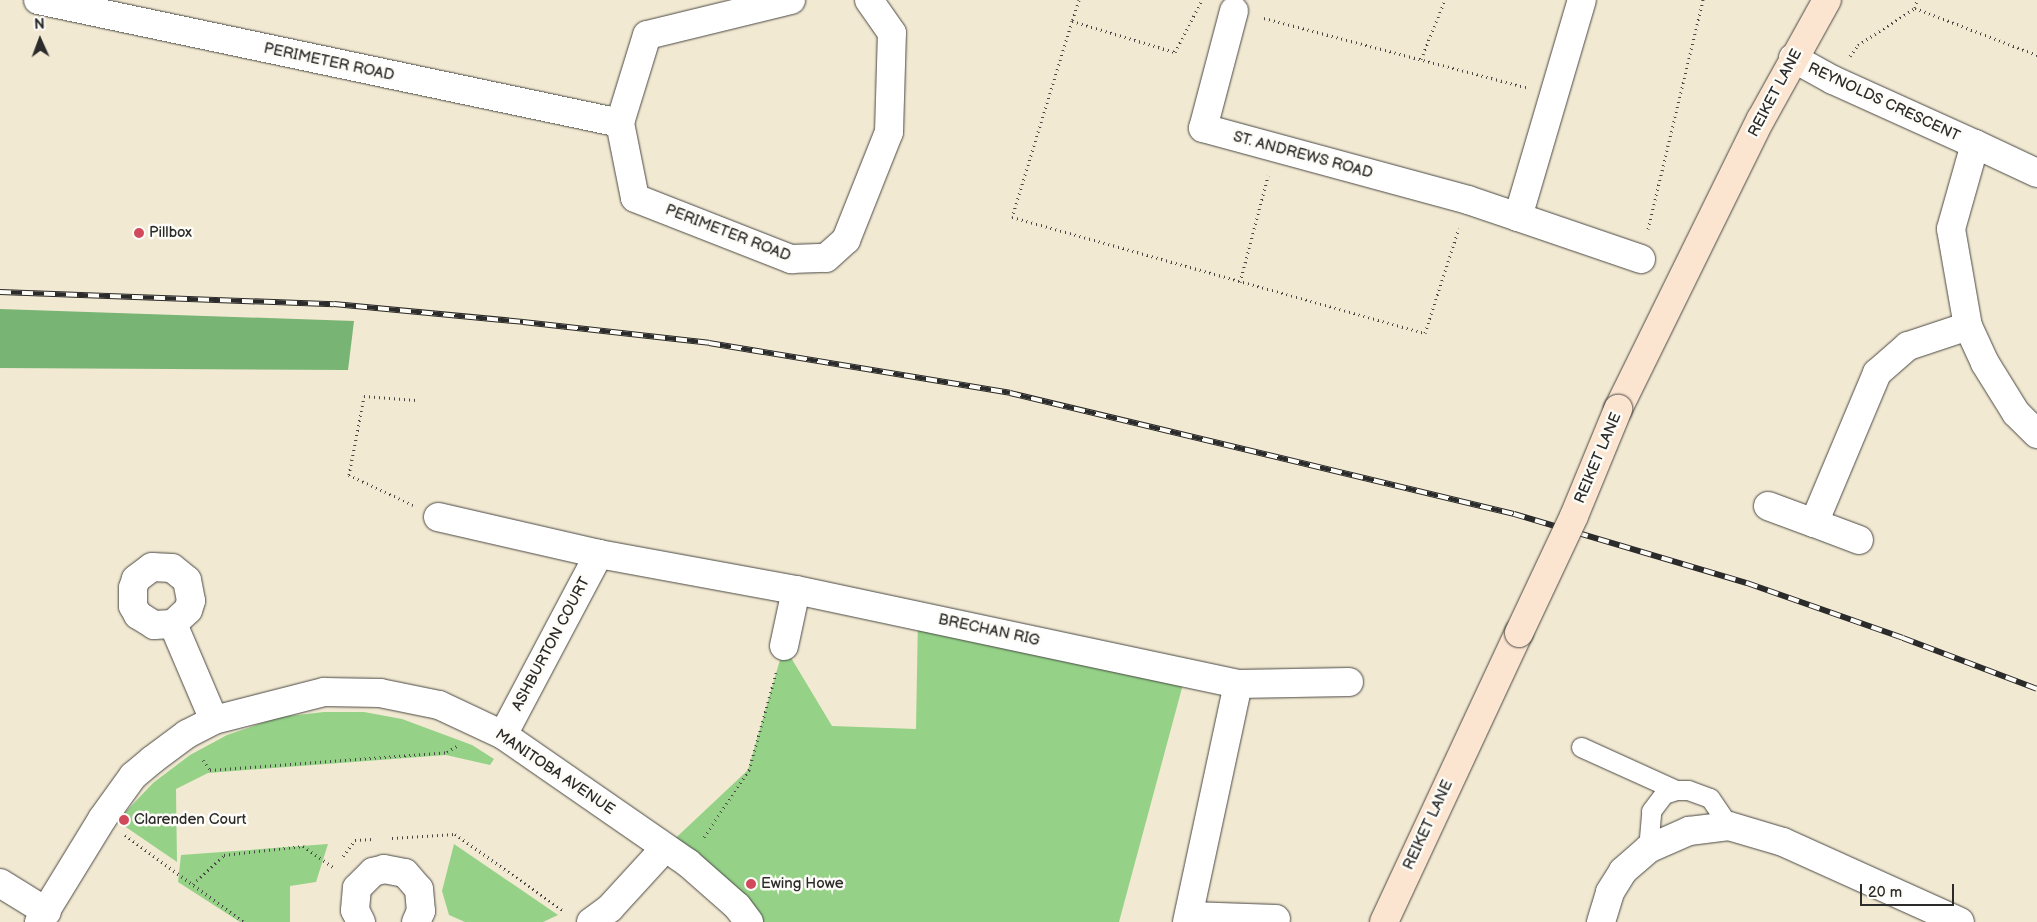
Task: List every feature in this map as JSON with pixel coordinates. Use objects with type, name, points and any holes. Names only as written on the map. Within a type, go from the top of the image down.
[{"type":"street","name":"PERIMETER ROAD","points":[[39,0],[620,123]]},
{"type":"street","name":"PERIMETER ROAD","points":[[791,0],[647,35],[620,123],[635,198],[791,259],[826,258],[846,240],[890,132],[892,32],[869,0]]},
{"type":"street","points":[[1518,218],[1556,95],[1582,0]]},
{"type":"street","name":"REIKET LANE","points":[[1384,922],[1574,516],[1618,409],[1793,58],[1827,0]]},
{"type":"street","name":"ST. ANDREWS ROAD","points":[[1234,11],[1203,128],[1468,200],[1641,259]]},
{"type":"street","name":"REYNOLDS CRESCENT","points":[[1793,58],[1833,80],[2037,173]]},
{"type":"street","name":"REYNOLDS CRESCENT","points":[[1976,144],[1951,229],[1968,326],[1984,363],[2011,405],[2037,434]]},
{"type":"street","points":[[1814,522],[1877,373],[1908,346],[1968,326]]},
{"type":"street","points":[[1768,506],[1859,540]]},
{"type":"street","points":[[438,517],[599,554],[796,590],[784,646]]},
{"type":"street","name":"ASHBURTON COURT","points":[[495,731],[599,554]]},
{"type":"street","name":"BRECHAN RIG","points":[[796,590],[1238,684],[1349,682]]},
{"type":"street","points":[[173,624],[214,720]]},
{"type":"street","points":[[1238,684],[1188,919],[1276,919]]},
{"type":"street","name":"MANITOBA AVENUE","points":[[43,917],[102,818],[133,776],[187,734],[214,720],[324,692],[371,693],[439,705],[495,731],[688,863],[738,906],[749,922]]},
{"type":"street","points":[[1601,922],[1610,892],[1623,871],[1648,849],[1674,836],[1728,826],[1783,842],[1960,922]]},
{"type":"street","points":[[581,919],[610,908],[665,848]]},
{"type":"street","points":[[361,922],[355,910],[358,888],[364,879],[384,869],[405,873],[417,885],[422,900],[416,922]]},
{"type":"street","points":[[0,883],[43,917]]},
{"type":"lane","points":[[1580,748],[1676,790]]},
{"type":"lane","points":[[1648,849],[1651,811],[1664,794],[1676,790],[1688,790],[1710,798],[1728,826]]},
{"type":"path","points":[[1079,0],[1012,217],[1425,333],[1468,200]]},
{"type":"path","points":[[1072,21],[1175,52],[1202,0],[1234,11],[1556,95]]},
{"type":"path","points":[[1421,59],[1446,0]]},
{"type":"path","points":[[1641,259],[1703,0]]},
{"type":"path","points":[[1858,45],[1915,8],[1917,0]]},
{"type":"path","points":[[1915,8],[2037,55]]},
{"type":"path","points":[[1240,282],[1276,147]]},
{"type":"path","points":[[416,400],[364,396],[349,475],[438,517]]},
{"type":"path","points":[[688,863],[748,770],[784,646]]},
{"type":"path","points":[[187,734],[210,770],[447,752],[495,731]]},
{"type":"path","points":[[102,818],[244,922]]},
{"type":"path","points":[[335,867],[356,840],[455,834],[581,919]]},
{"type":"path","points":[[193,884],[224,855],[303,846],[335,867],[337,876]]},
{"type":"green space","points":[[0,309],[354,321],[348,370],[0,368]]},
{"type":"green space","points":[[918,614],[1186,673],[1119,922],[749,922],[665,848],[748,770],[784,646],[832,726],[916,729]]},
{"type":"green space","points":[[324,712],[364,712],[402,719],[472,745],[494,759],[490,765],[446,755],[208,773],[176,789],[177,862],[117,821],[153,783],[190,755],[227,735],[280,717]]},
{"type":"green space","points":[[328,844],[316,882],[290,886],[290,922],[240,922],[178,882],[181,855]]},
{"type":"green space","points":[[454,844],[558,915],[543,922],[465,922],[449,915],[442,891]]},
{"type":"railway","points":[[0,292],[334,304],[523,322],[709,343],[1010,393],[1514,514],[1747,583],[1903,638],[2037,689]]},
{"type":"place","name":"Pillbox","points":[[139,233]]},
{"type":"place","name":"Clarenden Court","points":[[124,820]]},
{"type":"place","name":"Ewing Howe","points":[[751,884]]}]
